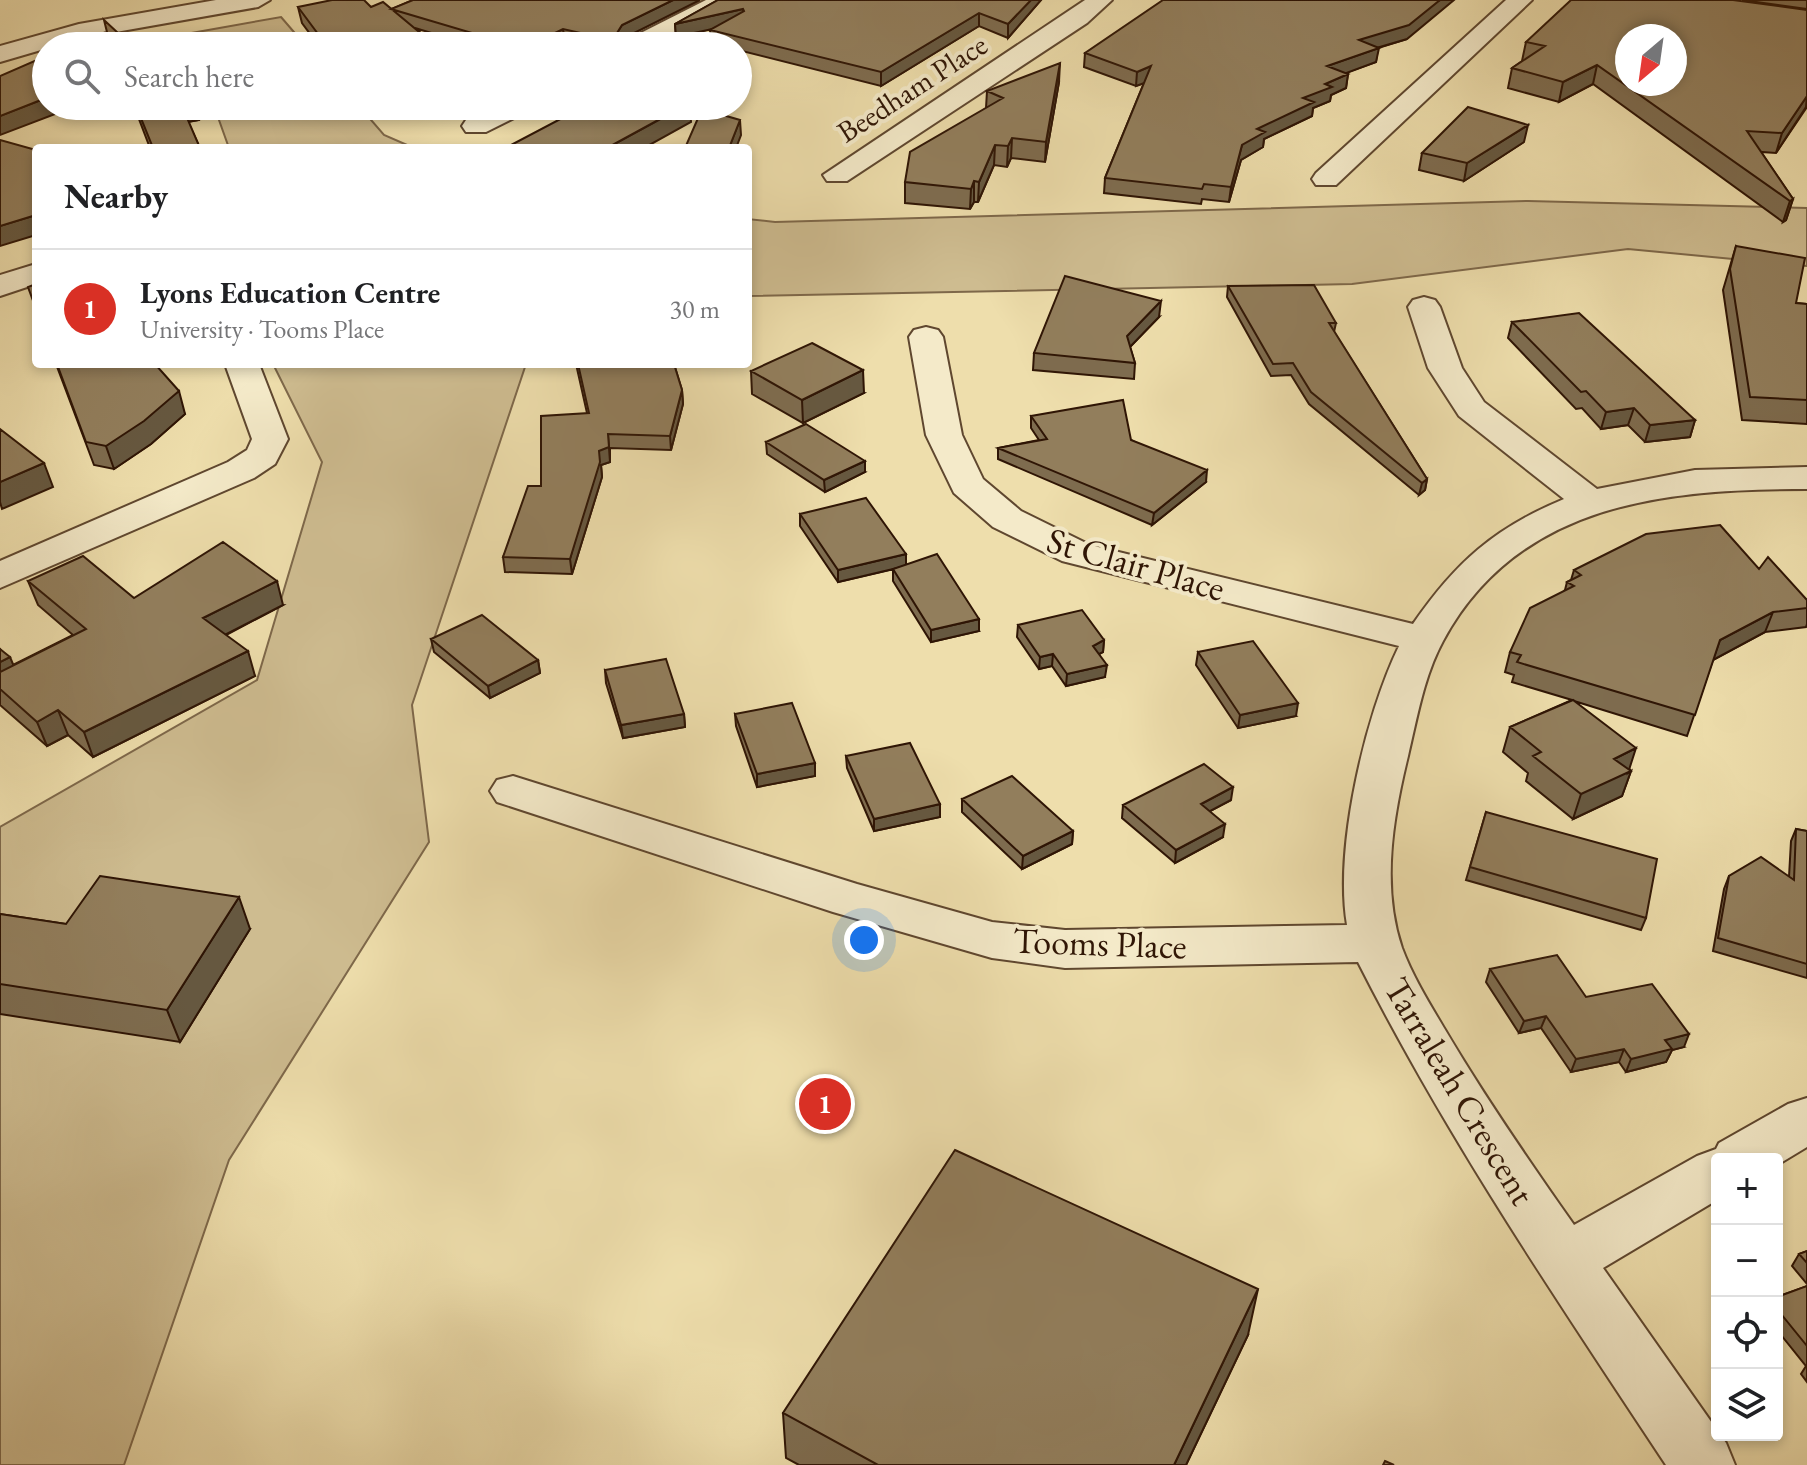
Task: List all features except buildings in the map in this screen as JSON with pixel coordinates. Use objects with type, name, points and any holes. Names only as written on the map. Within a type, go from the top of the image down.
[{"type":"street","points":[[84,32],[258,0]]},
{"type":"street","points":[[662,32],[725,0]]},
{"type":"street","name":"Beedham Place","points":[[837,175],[1078,18],[1100,0]]},
{"type":"street","points":[[1326,179],[1520,0]]},
{"type":"street","points":[[13,29],[32,38]]},
{"type":"street","points":[[0,54],[32,43]]},
{"type":"street","points":[[476,126],[488,120]]},
{"type":"street","points":[[0,286],[32,274]]},
{"type":"street","points":[[1424,307],[1445,368],[1471,409],[1588,500]]},
{"type":"street","name":"St Clair Place","points":[[926,337],[944,435],[967,485],[1007,519],[1076,553],[1422,639]]},
{"type":"street","points":[[0,576],[241,470],[262,456],[270,439],[243,368]]},
{"type":"street","name":"Tarraleah Crescent","points":[[1703,1465],[1563,1261],[1427,1050],[1375,943],[1366,876],[1369,816],[1422,639],[1466,579],[1524,531],[1588,500],[1656,484],[1740,477],[1807,478]]},
{"type":"street","name":"Tooms Place","points":[[513,791],[850,900],[992,940],[1065,949],[1375,943]]},
{"type":"street","points":[[1749,1153],[1807,1120]]},
{"type":"street","points":[[1563,1261],[1711,1175]]},
{"type":"shaded area","points":[[281,17],[294,32],[197,32]]},
{"type":"shaded area","points":[[219,120],[371,120],[384,135],[405,144],[228,144]]},
{"type":"shaded area","points":[[1528,201],[1807,208],[1807,266],[1628,249],[1352,284],[752,296],[752,219],[775,222]]},
{"type":"shaded area","points":[[275,368],[525,368],[412,705],[429,842],[229,1160],[124,1465],[0,1465],[0,827],[257,680],[322,462]]},
{"type":"place","name":"Lyons Education Centre","points":[[825,1104]]}]
